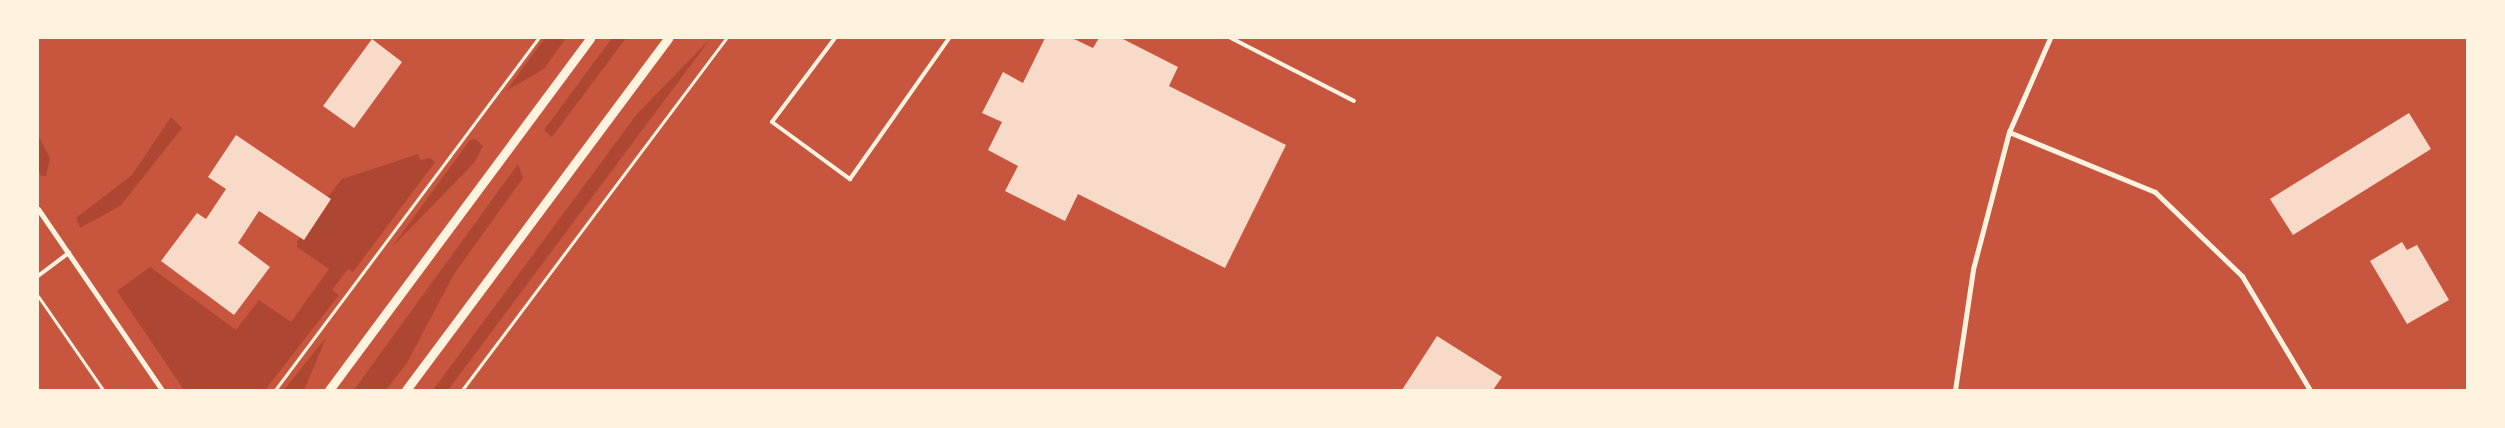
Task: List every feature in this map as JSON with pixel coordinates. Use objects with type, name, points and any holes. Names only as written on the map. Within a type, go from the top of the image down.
[{"type":"street","points":[[330,390],[590,38]]},
{"type":"street","points":[[406,390],[668,38]]},
{"type":"street","points":[[1955,390],[1973,269],[2008,132],[2050,38]]},
{"type":"street","points":[[2008,132],[2155,192],[2242,276],[2310,390]]},
{"type":"street","points":[[38,209],[162,390]]},
{"type":"lane","points":[[835,38],[772,122],[850,179],[949,38]]},
{"type":"lane","points":[[1231,38],[1354,101]]},
{"type":"lane","points":[[38,276],[69,253]]},
{"type":"path","points":[[275,390],[538,38]]},
{"type":"path","points":[[462,390],[726,38]]},
{"type":"path","points":[[38,296],[102,390]]},
{"type":"shaded area","points":[[545,38],[566,38],[544,69],[506,91]]},
{"type":"shaded area","points":[[612,38],[626,38],[552,137],[544,130]]},
{"type":"shaded area","points":[[711,38],[448,390],[433,390],[637,114]]},
{"type":"shaded area","points":[[171,117],[182,128],[120,206],[80,228],[76,218],[132,175]]},
{"type":"shaded area","points":[[38,135],[50,158],[46,176],[41,176],[38,170]]},
{"type":"shaded area","points":[[475,139],[483,146],[475,162],[392,247],[470,140]]},
{"type":"shaded area","points":[[418,154],[420,160],[430,158],[435,162],[353,272],[348,269],[332,290],[339,295],[265,390],[184,390],[117,291],[150,267],[236,330],[259,300],[291,322],[329,269],[297,247],[297,242],[326,199],[342,179]]},
{"type":"shaded area","points":[[518,164],[523,178],[454,274],[407,363],[386,390],[354,390]]},
{"type":"shaded area","points":[[326,338],[304,390],[284,390],[315,351]]},
{"type":"building","points":[[1045,38],[1072,38],[1093,48],[1099,38],[1121,38],[1178,67],[1169,86],[1286,145],[1225,268],[1078,194],[1065,221],[1005,191],[1018,166],[988,150],[1002,122],[982,113],[1003,72],[1023,83]]},
{"type":"building","points":[[372,39],[402,62],[354,128],[323,106]]},
{"type":"building","points":[[2409,113],[2431,149],[2293,235],[2270,199]]},
{"type":"building","points":[[236,135],[331,199],[304,240],[259,211],[238,243],[270,267],[234,315],[161,261],[197,213],[206,219],[226,189],[208,177]]},
{"type":"building","points":[[2402,242],[2407,250],[2417,245],[2449,300],[2407,324],[2370,261]]},
{"type":"building","points":[[1437,336],[1502,377],[1493,390],[1402,390]]}]
